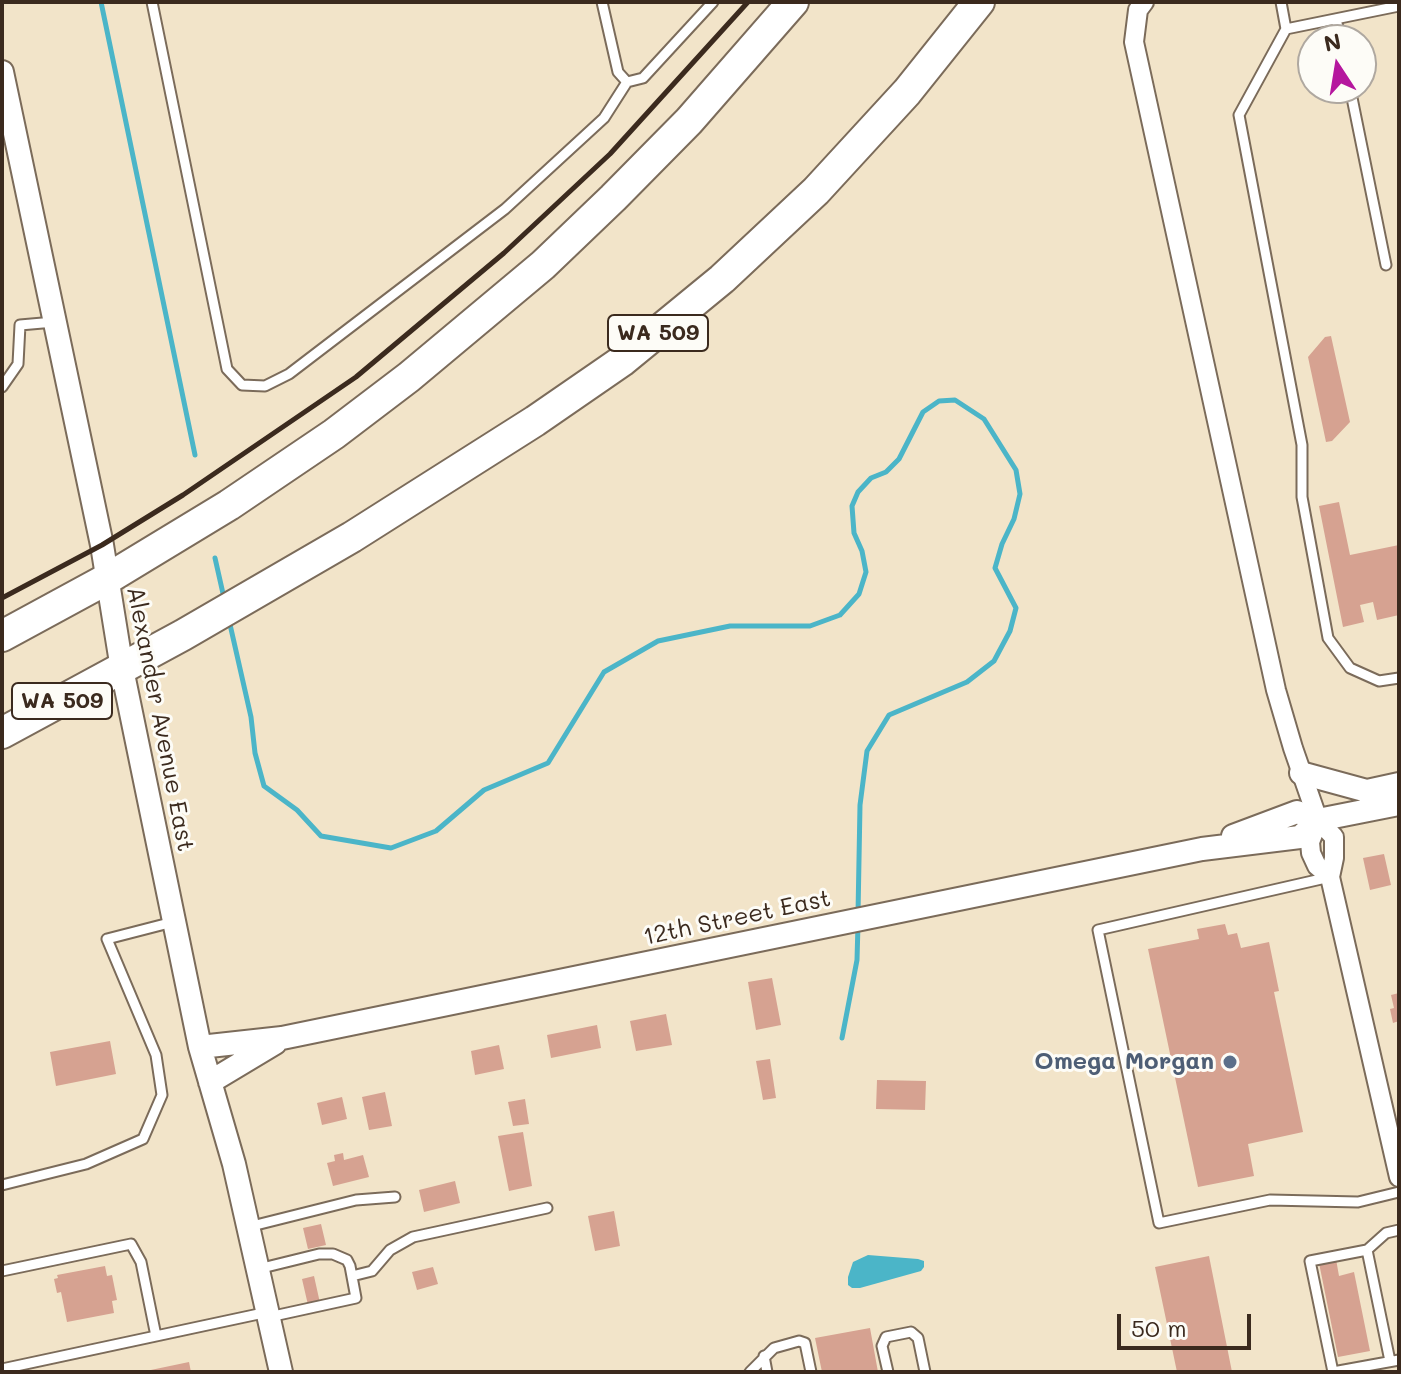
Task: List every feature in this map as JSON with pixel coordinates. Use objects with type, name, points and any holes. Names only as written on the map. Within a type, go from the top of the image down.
[{"type":"highway","points":[[2,636],[107,579],[229,505],[334,434],[409,377],[543,265],[689,121],[793,2]]},
{"type":"highway","name":"WA 509","points":[[2,733],[271,585],[535,421],[622,361],[722,279],[816,191],[907,92],[979,2]]},
{"type":"street","points":[[1144,2],[1138,10],[1134,42],[1276,690],[1318,820],[1334,837],[1330,877],[1399,1177]]},
{"type":"street","name":"Alexander Avenue East","points":[[2,72],[107,579],[173,922],[200,1047],[234,1164],[281,1372]]},
{"type":"street","points":[[1301,773],[1367,791],[1399,784]]},
{"type":"street","name":"12th Street East","points":[[200,1047],[282,1038],[1202,849],[1300,837],[1318,820],[1399,804]]},
{"type":"street","name":"12th Street East","points":[[210,1082],[282,1038]]},
{"type":"lane","points":[[152,2],[227,369],[242,385],[265,386],[289,374],[505,209],[604,118],[627,82],[643,78],[713,2]]},
{"type":"lane","points":[[602,2],[618,72],[627,82]]},
{"type":"lane","points":[[1281,2],[1286,29],[1239,115],[1302,445],[1302,497],[1328,638],[1350,668],[1379,681],[1399,678]]},
{"type":"lane","points":[[1286,29],[1399,6]]},
{"type":"lane","points":[[1336,19],[1337,24]]},
{"type":"lane","points":[[1353,104],[1386,265]]},
{"type":"lane","points":[[2,387],[18,364],[20,325],[54,322]]},
{"type":"lane","points":[[1330,877],[1098,930],[1159,1223],[1270,1200],[1358,1202],[1399,1192]]},
{"type":"lane","points":[[2,1185],[86,1164],[143,1139],[162,1095],[156,1055],[107,939],[173,922]]},
{"type":"lane","points":[[248,1227],[356,1200],[395,1197]]},
{"type":"lane","points":[[352,1276],[372,1271],[390,1250],[413,1237],[547,1208]]},
{"type":"lane","points":[[1367,1250],[1395,1360],[1333,1372],[1310,1261],[1367,1250],[1386,1233],[1399,1230]]},
{"type":"lane","points":[[2,1271],[131,1244],[141,1262],[156,1336]]},
{"type":"lane","points":[[2,1369],[356,1298],[347,1260],[333,1254],[319,1254],[258,1269]]},
{"type":"lane","points":[[888,1372],[882,1346],[886,1337],[911,1332],[918,1338],[925,1372]]},
{"type":"lane","points":[[750,1372],[764,1356],[787,1344],[805,1343],[811,1372]]},
{"type":"lane","points":[[764,1356],[767,1372]]},
{"type":"water","points":[[868,1255],[918,1259],[924,1261],[924,1267],[921,1271],[852,1288],[848,1285],[848,1277],[853,1262]]},
{"type":"building","points":[[1331,336],[1350,422],[1332,441],[1326,442],[1308,357],[1325,337]]},
{"type":"building","points":[[1339,502],[1350,555],[1399,545],[1399,615],[1377,620],[1373,602],[1360,605],[1364,622],[1343,627],[1319,506]]},
{"type":"building","points":[[1384,854],[1391,885],[1370,890],[1363,858]]},
{"type":"building","name":"Omega Morgan","points":[[1225,924],[1228,935],[1237,933],[1241,948],[1269,942],[1279,991],[1274,992],[1303,1132],[1248,1144],[1254,1176],[1198,1187],[1148,949],[1199,939],[1197,929]]},
{"type":"building","points":[[772,978],[781,1025],[756,1030],[748,982]]},
{"type":"building","points":[[1399,993],[1399,1021],[1393,1023],[1391,995]]},
{"type":"building","points":[[666,1014],[672,1045],[636,1051],[630,1021]]},
{"type":"building","points":[[597,1025],[601,1048],[551,1058],[547,1035]]},
{"type":"building","points":[[110,1041],[116,1074],[56,1086],[50,1052]]},
{"type":"building","points":[[499,1045],[504,1069],[475,1075],[471,1051]]},
{"type":"building","points":[[770,1059],[776,1098],[763,1100],[756,1061]]},
{"type":"building","points":[[877,1080],[926,1081],[925,1110],[876,1109]]},
{"type":"building","points":[[385,1092],[392,1126],[369,1130],[362,1097]]},
{"type":"building","points":[[342,1097],[347,1119],[322,1125],[317,1103]]},
{"type":"building","points":[[525,1099],[529,1124],[513,1126],[508,1102]]},
{"type":"building","points":[[523,1132],[532,1186],[509,1191],[498,1136]]},
{"type":"building","points":[[343,1153],[344,1160],[363,1155],[369,1177],[333,1186],[327,1163],[335,1161],[334,1155]]},
{"type":"building","points":[[455,1181],[460,1203],[424,1212],[419,1190]]},
{"type":"building","points":[[614,1211],[620,1246],[595,1251],[588,1216]]},
{"type":"building","points":[[321,1224],[326,1245],[308,1249],[303,1228]]},
{"type":"building","points":[[1209,1256],[1232,1372],[1177,1372],[1155,1267]]},
{"type":"building","points":[[1336,1259],[1339,1276],[1354,1272],[1370,1351],[1338,1357],[1319,1263]]},
{"type":"building","points":[[105,1266],[107,1276],[112,1275],[117,1300],[112,1301],[114,1313],[67,1322],[61,1292],[57,1293],[54,1279],[58,1278],[57,1275]]},
{"type":"building","points":[[433,1267],[438,1284],[417,1290],[412,1272]]},
{"type":"building","points":[[314,1276],[320,1303],[308,1305],[302,1279]]},
{"type":"building","points":[[870,1328],[878,1372],[822,1372],[815,1338]]},
{"type":"building","points":[[189,1362],[191,1372],[146,1372],[146,1371]]},
{"type":"waterway","points":[[101,2],[195,455]]},
{"type":"waterway","points":[[229,620],[264,786],[297,810],[321,836],[391,848],[436,831],[484,790],[548,763],[604,672],[658,641],[730,626],[810,626],[840,615],[859,594],[866,572],[854,533],[852,506],[858,492],[871,478],[886,472],[899,459],[923,412],[939,401],[955,400],[984,419],[1016,470],[1020,494],[995,568],[1016,608],[1010,631],[994,661],[967,682],[889,715],[867,751],[860,805],[858,914]]},
{"type":"waterway","points":[[215,558],[224,598]]},
{"type":"waterway","points":[[842,1038],[857,960],[858,924]]},
{"type":"railway","points":[[2,598],[102,545],[183,495],[356,377],[504,253],[610,154],[748,2]]},
{"type":"place","name":"Omega Morgan","points":[[1230,1062]]}]
